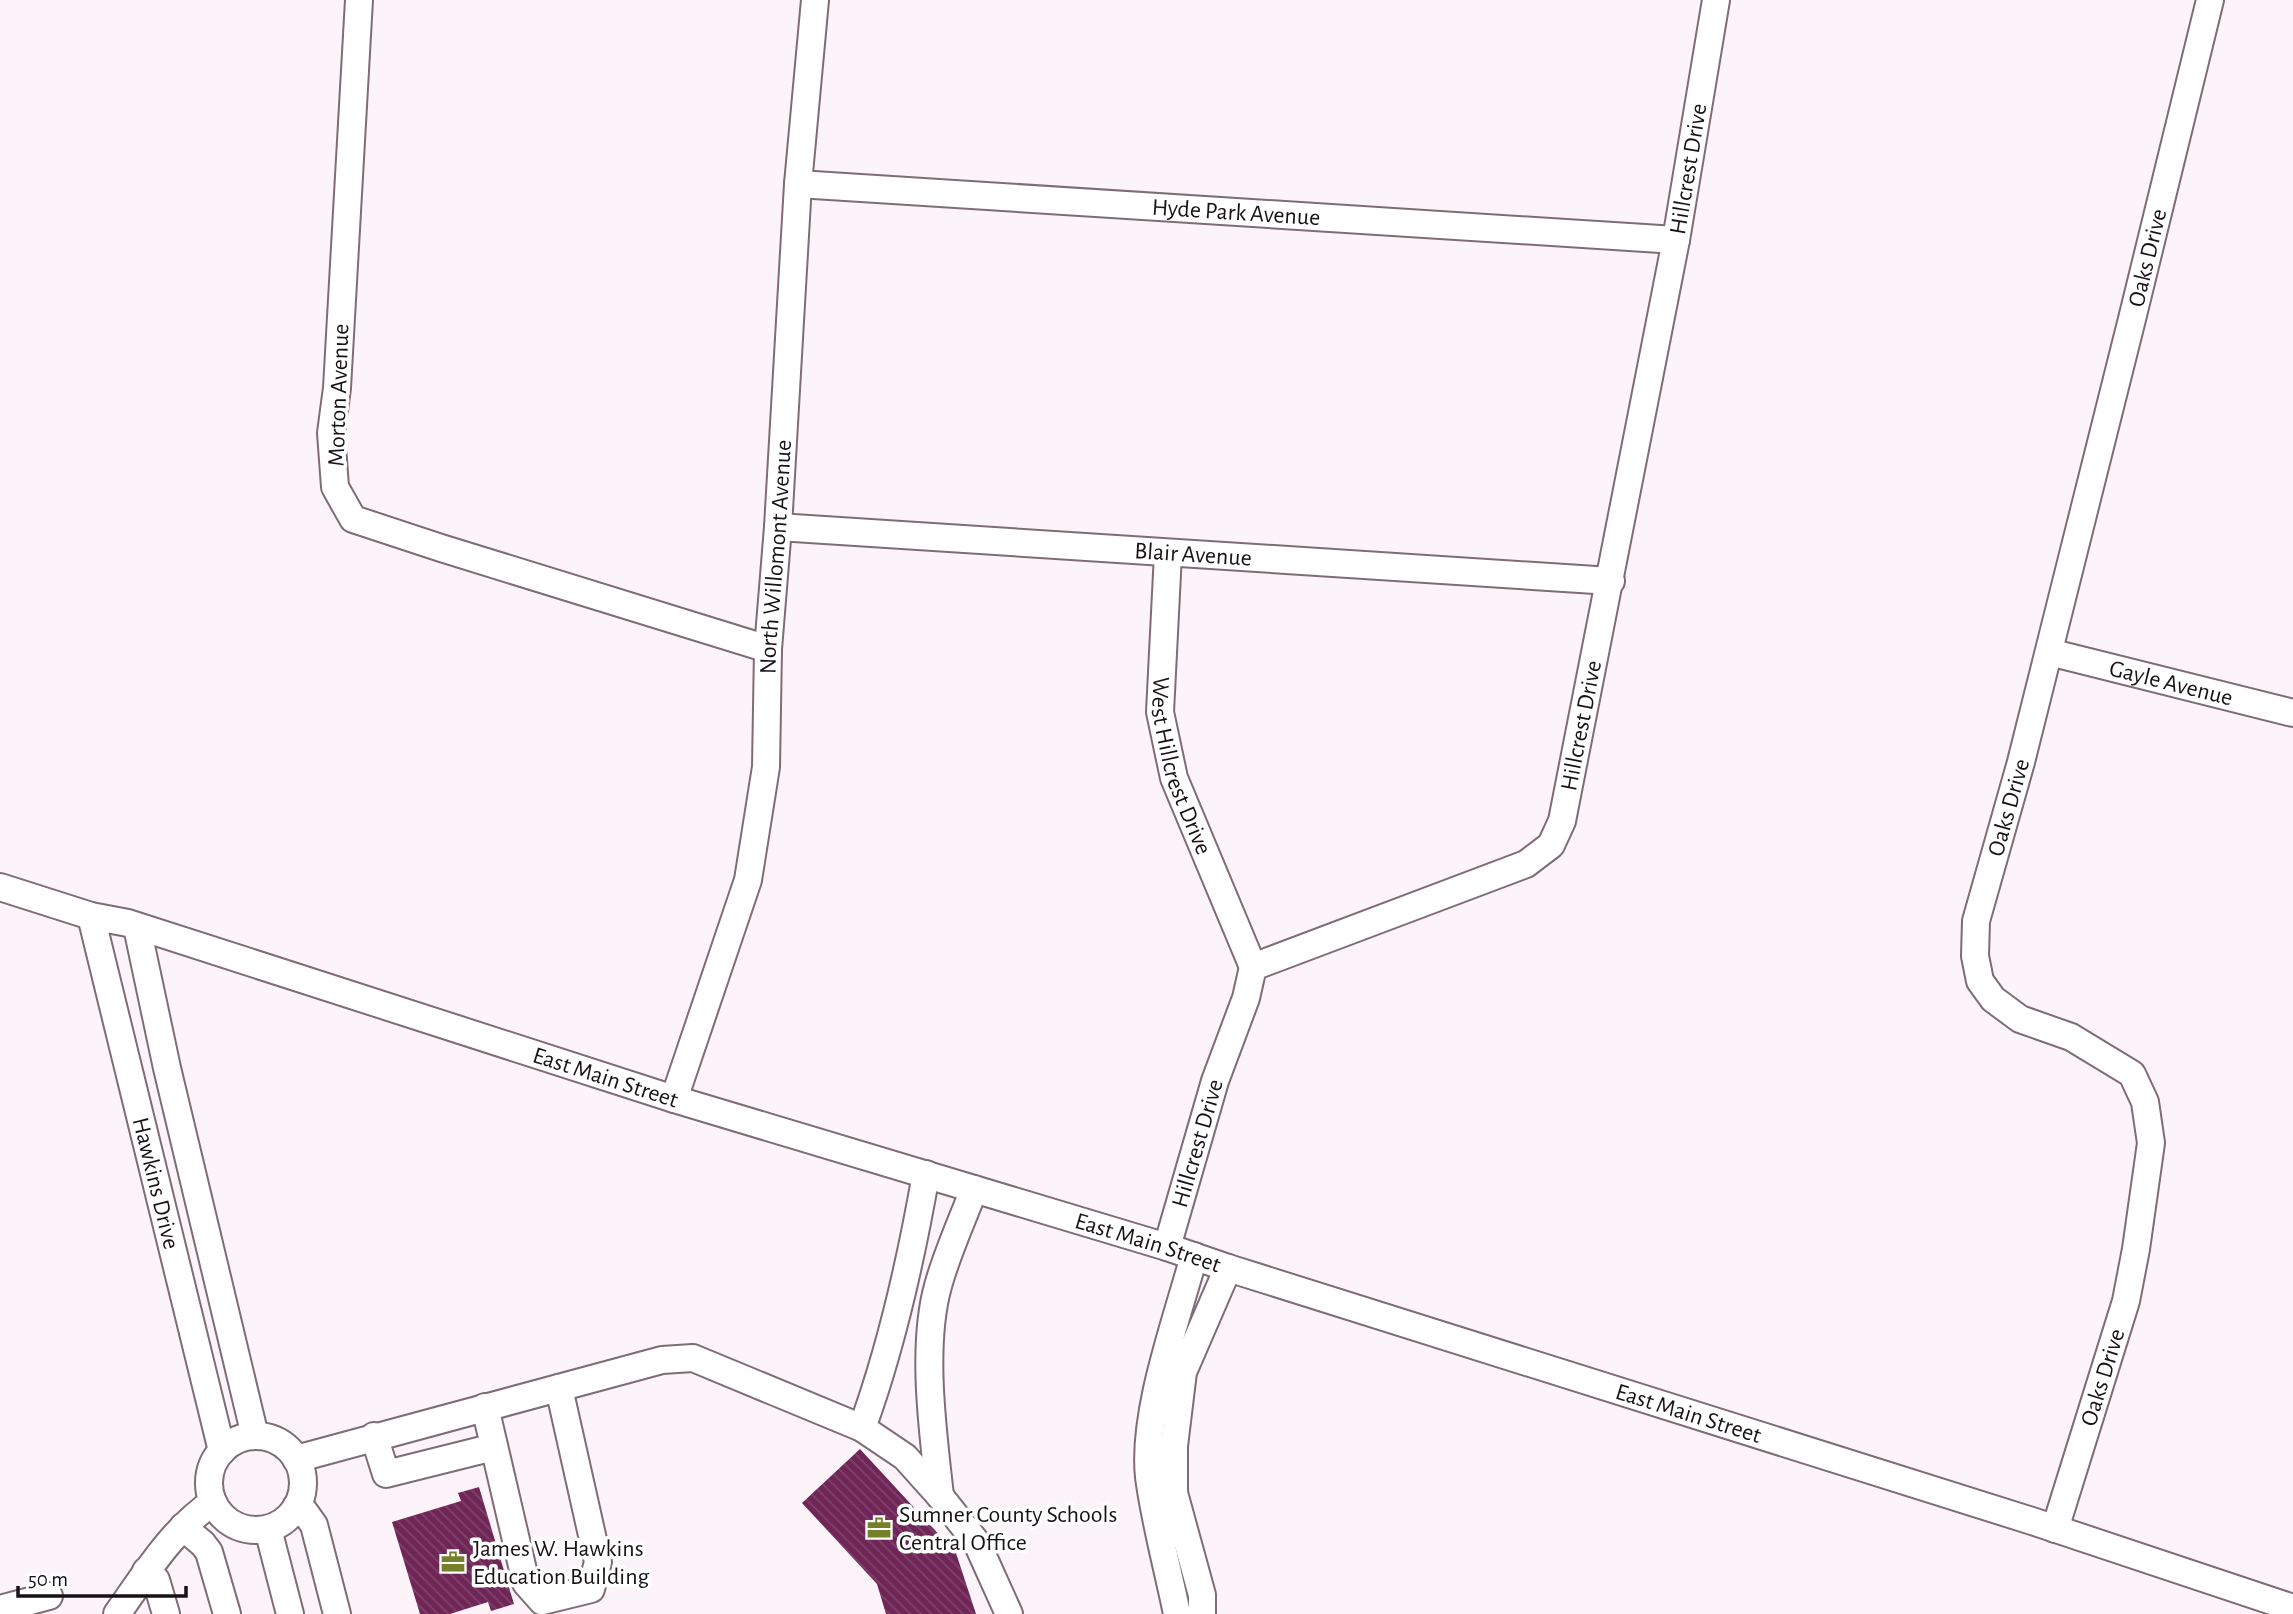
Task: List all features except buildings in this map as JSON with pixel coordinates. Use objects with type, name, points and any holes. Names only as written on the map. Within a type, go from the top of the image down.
[{"type":"street","name":"Morton Avenue","points":[[359,0],[337,388],[331,433],[335,487],[353,519],[768,649]]},
{"type":"street","name":"North Willomont Avenue","points":[[674,1099],[748,880],[766,768],[768,649],[778,527],[798,184],[815,0]]},
{"type":"street","name":"Hillcrest Drive","points":[[1167,1247],[1215,1081],[1246,998],[1253,967],[1526,864],[1550,845],[1562,821],[1676,240],[1716,0]]},
{"type":"street","name":"Oaks Drive","points":[[2055,1529],[2126,1301],[2151,1143],[2145,1102],[2132,1074],[2071,1037],[2020,1019],[1993,999],[1980,981],[1975,956],[1976,921],[2049,652],[2210,0]]},
{"type":"street","name":"Hyde Park Avenue","points":[[798,184],[1676,240]]},
{"type":"street","name":"Blair Avenue","points":[[778,527],[1611,581]]},
{"type":"street","name":"West Hillcrest Drive","points":[[1168,554],[1160,712],[1174,778],[1253,967]]},
{"type":"street","name":"Gayle Avenue","points":[[2049,652],[2293,713]]},
{"type":"street","name":"East Main Street","points":[[0,887],[91,916],[137,927],[674,1099],[1167,1247],[2055,1529],[2293,1608]]},
{"type":"street","name":"Hawkins Drive","points":[[91,916],[222,1451]]},
{"type":"street","name":"Hawkins Drive","points":[[137,927],[167,1068],[254,1436]]},
{"type":"street","points":[[862,1428],[878,1382],[913,1247],[926,1174]]},
{"type":"street","points":[[940,1496],[931,1405],[931,1338],[938,1288],[974,1189]]},
{"type":"street","points":[[1177,1614],[1149,1475],[1150,1437],[1157,1391],[1194,1256]]},
{"type":"street","points":[[1202,1614],[1202,1595],[1174,1493],[1174,1447],[1183,1372],[1228,1268]]},
{"type":"street","points":[[296,1459],[662,1360],[692,1358],[862,1428],[905,1457],[977,1543],[1009,1614]]},
{"type":"street","points":[[485,1407],[526,1583],[538,1607],[591,1589],[598,1562],[559,1388]]},
{"type":"street","points":[[254,1436],[267,1437],[288,1449],[301,1472],[303,1487],[296,1507],[281,1523],[268,1529],[242,1528],[230,1522],[213,1502],[209,1489],[214,1462],[222,1451],[231,1443],[254,1436]]},
{"type":"street","points":[[374,1436],[386,1474],[494,1447]]},
{"type":"street","points":[[117,1614],[162,1548],[193,1516],[213,1502]]},
{"type":"street","points":[[296,1507],[304,1511],[314,1525],[337,1614]]},
{"type":"street","points":[[183,1527],[209,1552],[227,1614]]},
{"type":"street","points":[[268,1529],[290,1614]]},
{"type":"street","points":[[146,1571],[156,1580],[166,1614]]},
{"type":"street","points":[[0,1609],[49,1596]]},
{"type":"place","name":"Sumner County Schools Central Office","points":[[879,1528]]},
{"type":"place","name":"James W. Hawkins Education Building","points":[[453,1562]]}]
